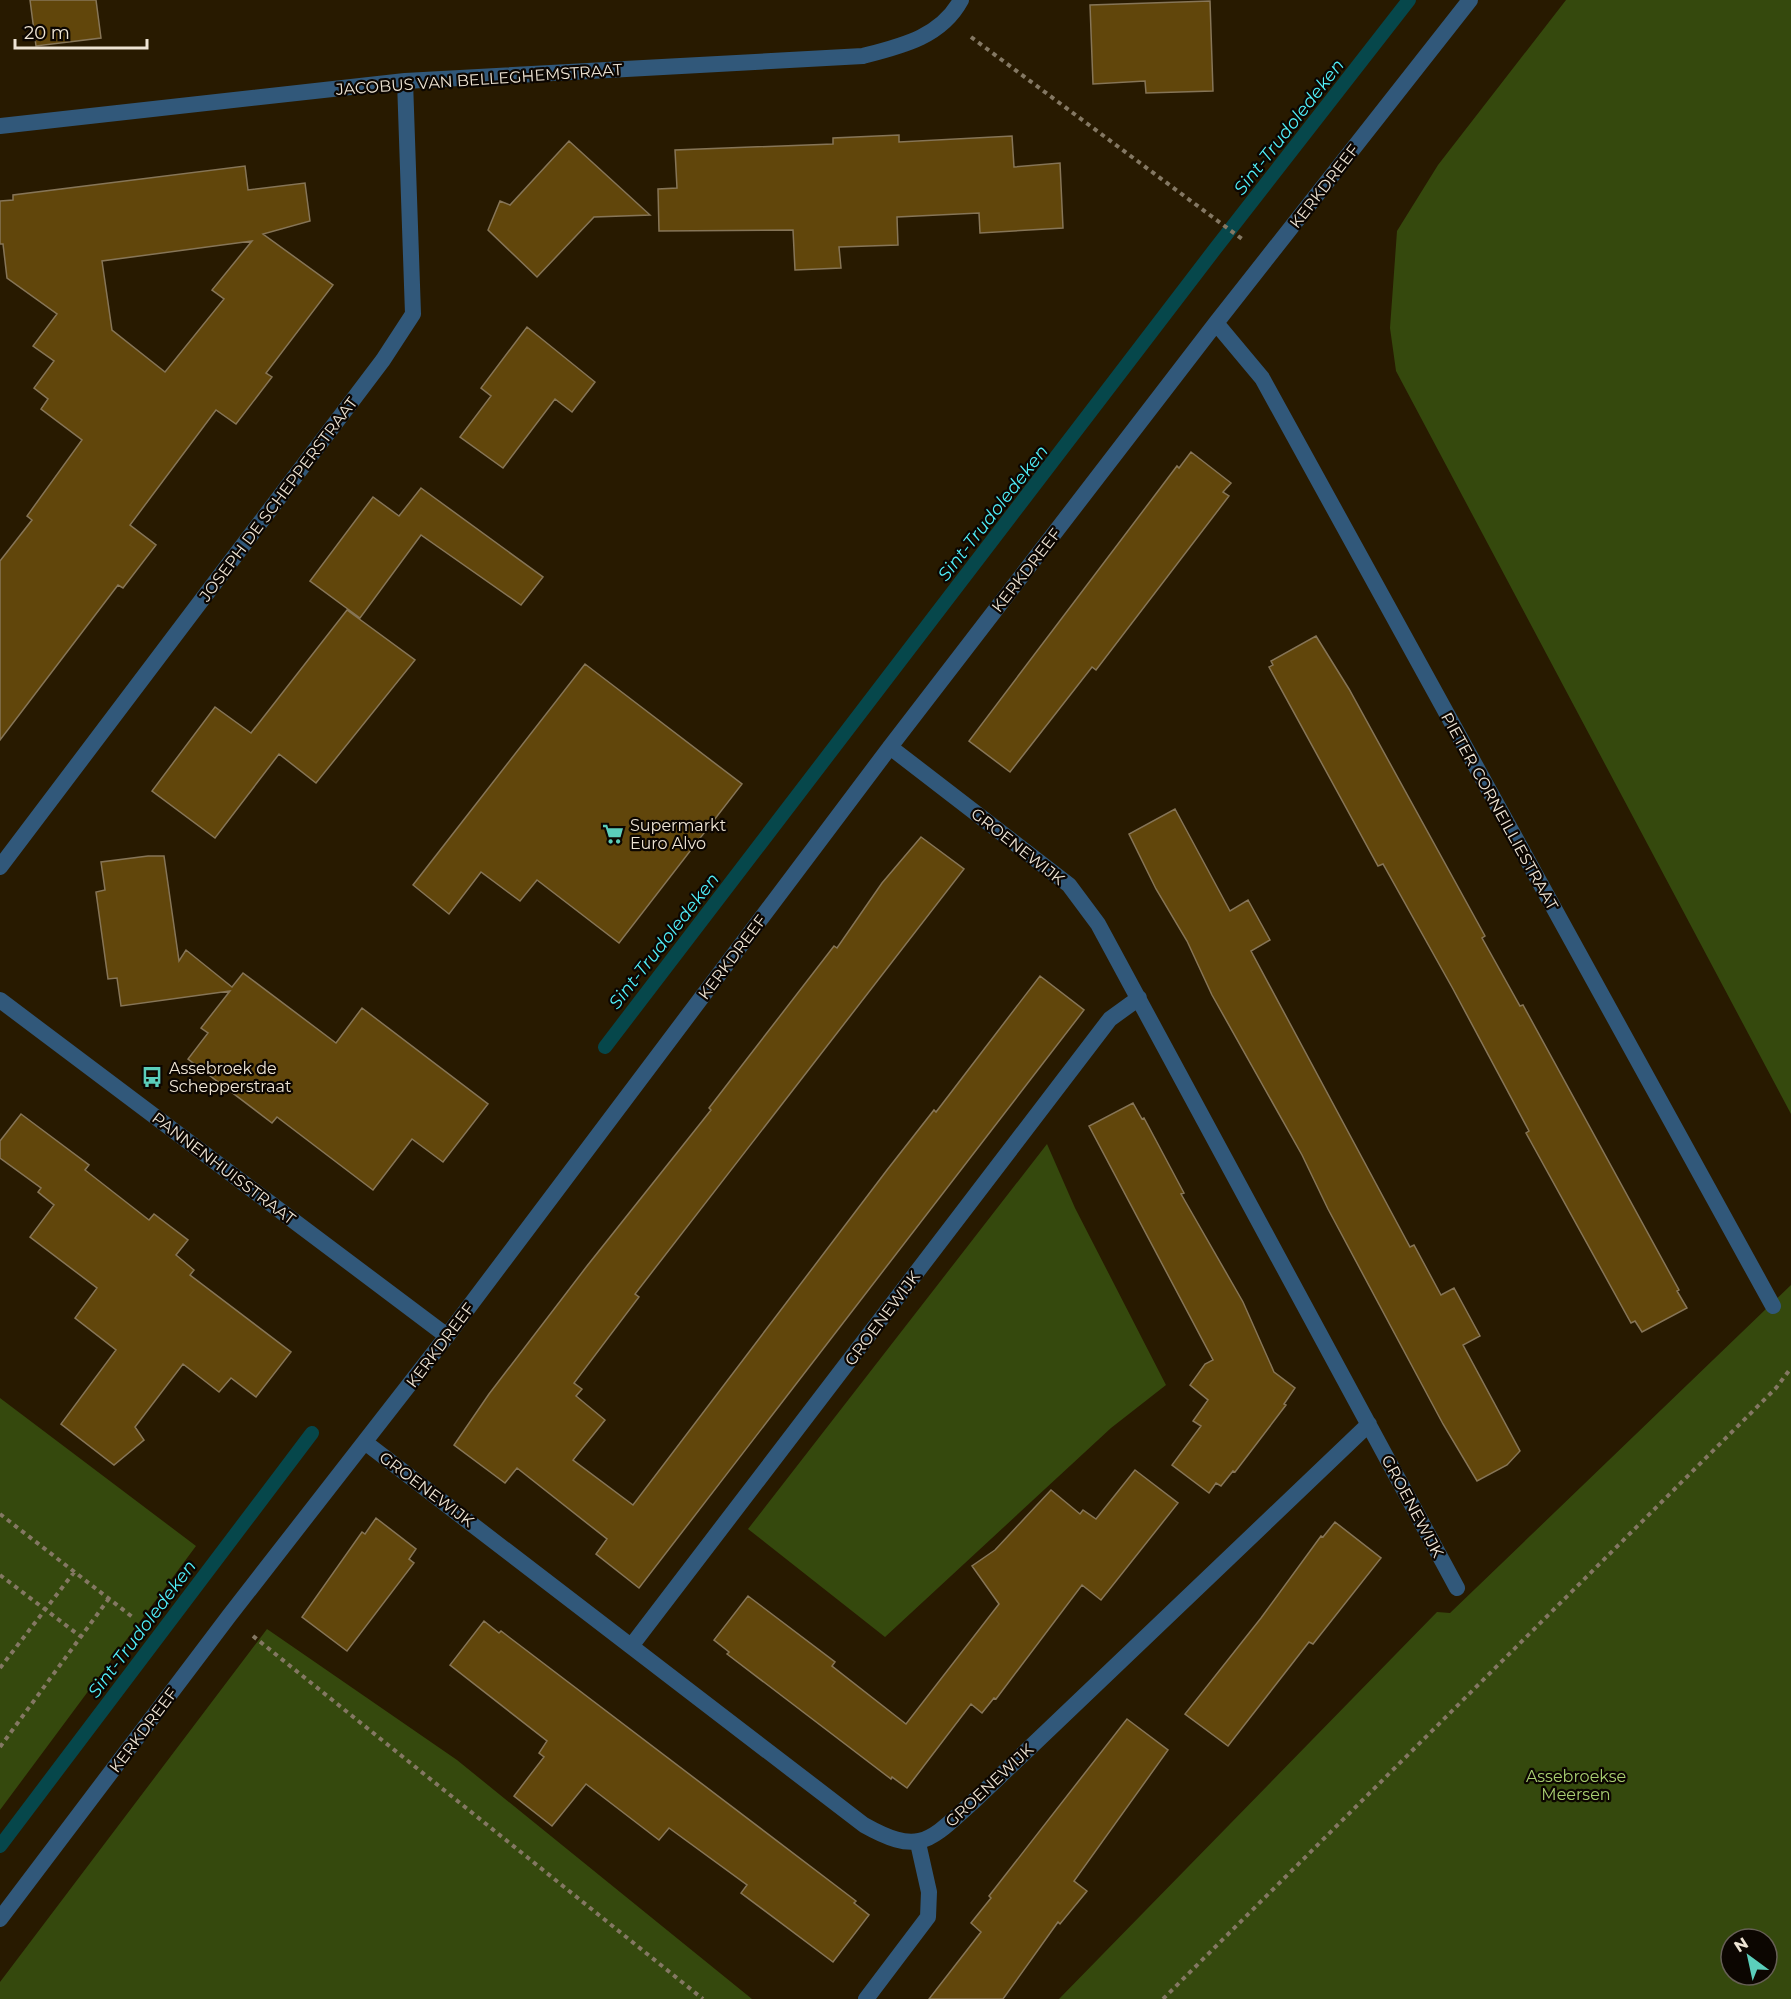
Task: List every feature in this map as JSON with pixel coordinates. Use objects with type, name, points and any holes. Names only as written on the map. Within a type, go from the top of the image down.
[{"type":"street","points":[[951,19],[961,0]]},
{"type":"street","name":"KERKDREEF","points":[[0,1919],[229,1616],[366,1443],[890,747],[1216,323],[1470,0]]},
{"type":"street","name":"JACOBUS VAN BELLEGHEMSTRAAT","points":[[0,126],[405,81],[863,56],[909,44],[951,19]]},
{"type":"street","name":"JOSEPH DE SCHEPPERSTRAAT","points":[[0,867],[383,360],[413,314],[405,81]]},
{"type":"street","name":"PIETER CORNEILLIESTRAAT","points":[[1216,323],[1262,378],[1773,1306]]},
{"type":"street","name":"GROENEWIJK","points":[[890,747],[1069,885],[1098,924],[1457,1588]]},
{"type":"street","name":"GROENEWIJK","points":[[632,1645],[1110,1019],[1139,998]]},
{"type":"street","name":"PANNENHUISSTRAAT","points":[[0,1000],[447,1336]]},
{"type":"street","name":"GROENEWIJK","points":[[366,1443],[864,1825],[890,1839],[918,1843],[942,1829],[974,1801],[1369,1424]]},
{"type":"street","points":[[866,1999],[928,1917],[929,1893],[918,1843]]},
{"type":"path","points":[[951,19],[967,34],[1243,240]]},
{"type":"path","points":[[1163,1999],[1776,1388],[1791,1368]]},
{"type":"path","points":[[0,1514],[110,1597],[135,1619]]},
{"type":"path","points":[[0,1668],[75,1571]]},
{"type":"path","points":[[0,1575],[80,1636]]},
{"type":"path","points":[[0,1747],[110,1597]]},
{"type":"path","points":[[229,1616],[703,1999]]},
{"type":"green space","points":[[1566,0],[1791,0],[1791,1114],[1396,371],[1390,328],[1397,231],[1438,165]]},
{"type":"green space","points":[[1047,1144],[1075,1208],[1166,1385],[1111,1428],[885,1637],[748,1529]]},
{"type":"green space","name":"Assebroekse Meersen","points":[[1791,1285],[1791,1999],[1059,1999],[1437,1612],[1450,1613]]},
{"type":"green space","points":[[0,1398],[196,1546],[0,1810]]},
{"type":"green space","points":[[267,1629],[457,1760],[752,1999],[0,1999],[0,1982]]},
{"type":"building","points":[[30,0],[96,0],[101,38],[36,46]]},
{"type":"building","points":[[1210,1],[1213,91],[1146,93],[1145,81],[1093,84],[1090,5]]},
{"type":"building","points":[[899,135],[899,142],[1012,136],[1014,167],[1060,163],[1063,228],[980,233],[979,213],[897,217],[898,245],[839,247],[841,268],[795,270],[793,230],[659,231],[658,189],[677,188],[675,150],[833,144],[833,138]]},
{"type":"building","points":[[569,141],[650,215],[594,217],[537,277],[488,230],[500,201],[510,205]]},
{"type":"building","points":[[245,166],[248,190],[305,183],[310,221],[263,234],[333,285],[266,373],[272,377],[236,424],[216,410],[130,525],[156,545],[123,588],[118,585],[0,740],[0,561],[32,520],[27,516],[82,440],[41,409],[48,399],[34,388],[54,361],[33,346],[57,314],[7,278],[3,244],[0,244],[0,201],[13,200],[13,195]],"holes":[[[252,241],[212,290],[224,299],[165,372],[112,330],[102,261]]]},
{"type":"building","points":[[527,327],[595,382],[572,412],[555,399],[503,468],[460,437],[491,396],[481,388]]},
{"type":"building","points":[[1191,452],[1231,483],[1223,492],[1229,496],[1096,670],[1092,667],[1010,772],[969,741],[1177,466],[1179,468]]},
{"type":"building","points":[[421,488],[543,577],[521,605],[421,535],[360,618],[310,581],[373,497],[399,516]]},
{"type":"building","points":[[347,610],[415,660],[316,783],[279,754],[215,838],[152,791],[215,707],[251,733]]},
{"type":"building","points":[[1316,636],[1349,689],[1485,936],[1482,938],[1520,1006],[1523,1005],[1679,1290],[1677,1291],[1687,1308],[1642,1332],[1635,1321],[1631,1323],[1526,1133],[1529,1131],[1453,989],[1383,864],[1378,866],[1269,667],[1273,665],[1271,661]]},
{"type":"building","points":[[585,664],[742,784],[619,943],[537,880],[520,901],[481,872],[449,914],[413,885]]},
{"type":"building","points":[[1175,809],[1230,911],[1248,900],[1270,940],[1251,951],[1410,1247],[1414,1245],[1441,1295],[1454,1288],[1480,1336],[1463,1345],[1520,1451],[1507,1465],[1477,1481],[1443,1424],[1328,1209],[1302,1155],[1212,995],[1187,941],[1156,889],[1129,834]]},
{"type":"building","points":[[921,837],[964,869],[635,1294],[639,1297],[574,1383],[582,1389],[576,1396],[605,1420],[573,1460],[633,1505],[887,1170],[934,1110],[936,1112],[1040,976],[1084,1010],[639,1588],[596,1554],[607,1539],[517,1468],[505,1483],[454,1445],[489,1394],[587,1266],[711,1110],[709,1108],[834,946],[837,948],[882,883]]},
{"type":"building","points":[[164,856],[179,961],[186,950],[232,987],[243,973],[336,1043],[362,1008],[488,1104],[443,1162],[412,1139],[373,1190],[277,1117],[272,1123],[188,1059],[208,1033],[201,1028],[230,991],[121,1006],[117,978],[108,979],[96,892],[105,890],[101,862]]},
{"type":"building","points":[[1133,1103],[1142,1119],[1144,1118],[1184,1193],[1181,1194],[1243,1302],[1274,1372],[1295,1388],[1284,1404],[1286,1405],[1235,1472],[1233,1471],[1221,1486],[1216,1483],[1209,1493],[1172,1465],[1201,1426],[1193,1421],[1208,1400],[1190,1385],[1205,1364],[1213,1360],[1089,1126]]},
{"type":"building","points":[[21,1114],[89,1165],[85,1170],[149,1220],[154,1214],[188,1240],[176,1255],[194,1270],[190,1275],[291,1352],[256,1397],[231,1378],[219,1392],[183,1364],[135,1427],[144,1440],[114,1465],[61,1424],[116,1350],[75,1318],[97,1288],[30,1237],[54,1205],[38,1192],[41,1188],[0,1158],[0,1141]]},
{"type":"building","points":[[1135,1470],[1178,1503],[1101,1600],[1082,1585],[996,1699],[994,1698],[982,1713],[971,1704],[907,1788],[892,1777],[891,1779],[727,1654],[729,1652],[714,1640],[748,1596],[835,1662],[832,1666],[906,1724],[999,1604],[972,1566],[995,1550],[1051,1490],[1080,1514],[1083,1510],[1096,1519]]},
{"type":"building","points":[[376,1518],[416,1549],[409,1559],[414,1563],[347,1651],[302,1617],[362,1532],[365,1534]]},
{"type":"building","points":[[1335,1522],[1381,1558],[1313,1644],[1309,1642],[1228,1746],[1185,1714],[1261,1618],[1321,1536],[1323,1537]]},
{"type":"building","points":[[484,1621],[499,1633],[501,1631],[856,1901],[854,1903],[869,1915],[833,1962],[741,1893],[747,1885],[669,1828],[659,1840],[586,1784],[552,1826],[514,1796],[544,1757],[539,1753],[547,1741],[450,1665]]},
{"type":"building","points":[[1127,1719],[1168,1750],[1074,1881],[1087,1891],[1060,1924],[1058,1922],[1003,1999],[929,1999],[981,1932],[971,1923],[991,1898],[989,1896]]},
{"type":"waterway","name":"Sint-Trudoledeken","points":[[605,1047],[1215,249],[1409,0]]},
{"type":"waterway","name":"Sint-Trudoledeken","points":[[0,1846],[312,1433]]},
{"type":"place","name":"Supermarkt Euro Alvo","points":[[613,834]]},
{"type":"place","name":"Assebroek de Schepperstraat","points":[[152,1077]]}]
